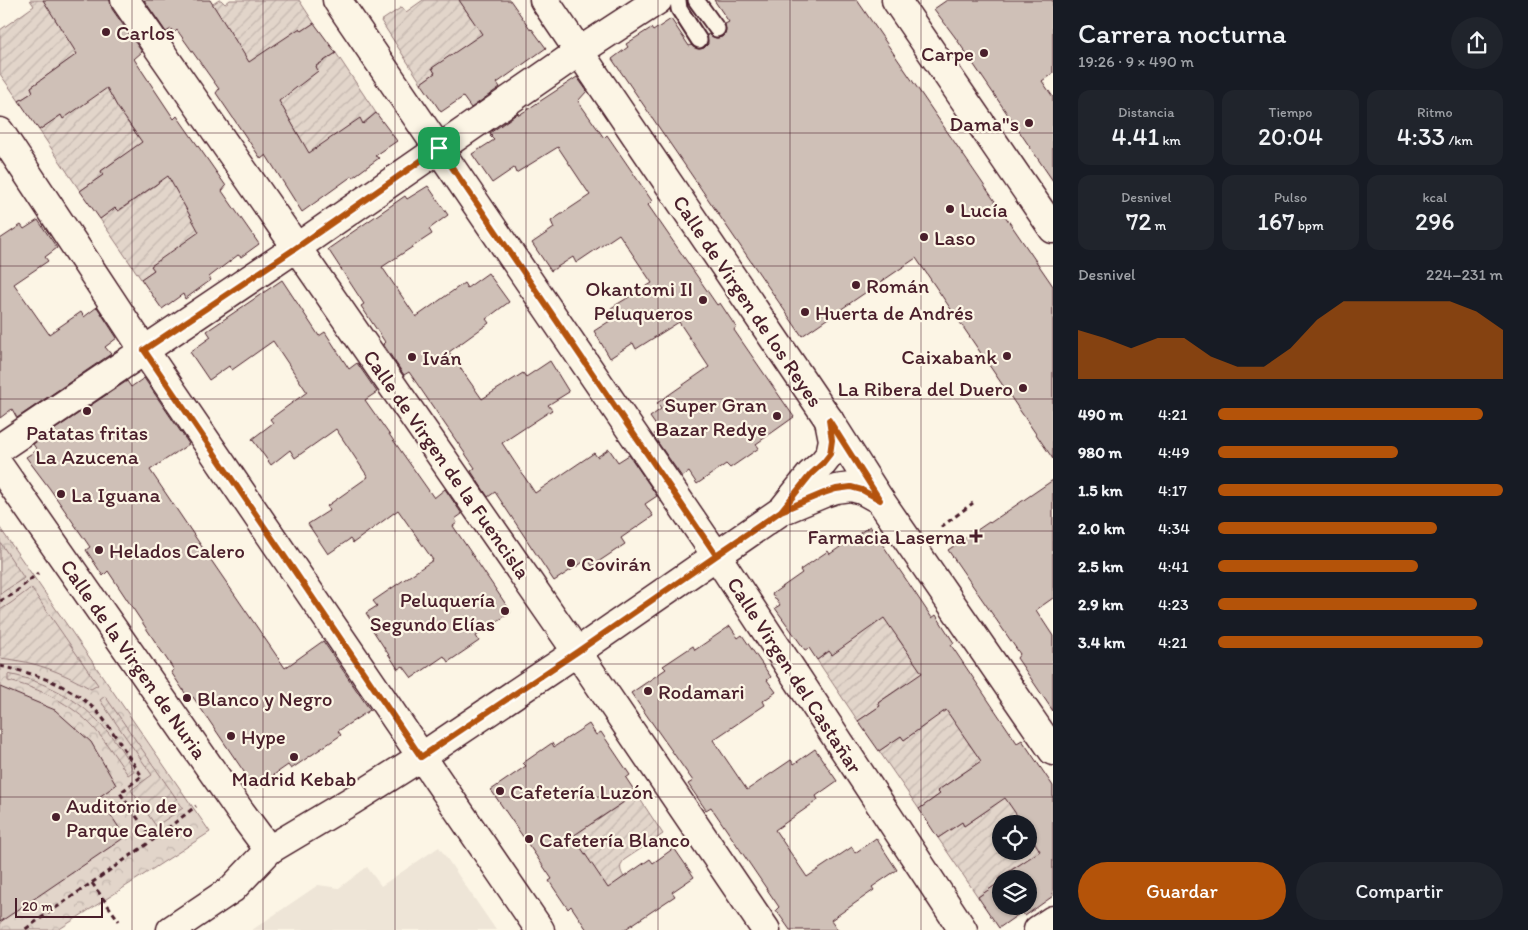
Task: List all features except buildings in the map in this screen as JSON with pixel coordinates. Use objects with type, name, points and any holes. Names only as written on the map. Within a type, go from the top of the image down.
[{"type":"street","name":"Calle de Virgen de la Fuencisla","points":[[125,0],[577,652],[766,930]]},
{"type":"street","name":"Calle Virgen del Castañar","points":[[337,0],[716,555],[963,930]]},
{"type":"street","name":"Calle de Virgen de los Reyes","points":[[544,0],[829,420],[880,500],[1053,751]]},
{"type":"street","points":[[0,448],[296,248],[580,51],[658,0]]},
{"type":"street","points":[[896,0],[1053,229]]},
{"type":"street","points":[[0,132],[144,350],[540,930]]},
{"type":"street","points":[[781,511],[830,454],[832,440],[829,420]]},
{"type":"street","name":"Calle de la Virgen de Nuria","points":[[0,467],[269,850]]},
{"type":"street","points":[[171,930],[232,889],[269,850],[421,757],[781,511],[824,493],[851,487],[862,490],[880,500]]},
{"type":"street","points":[[1038,930],[1053,920]]},
{"type":"lane","points":[[678,0],[679,9],[700,40]]},
{"type":"lane","points":[[696,0],[717,29]]},
{"type":"path","points":[[941,527],[973,503]]},
{"type":"path","points":[[0,601],[12,595],[38,573]]},
{"type":"path","points":[[0,666],[28,672],[55,682],[82,698],[100,716],[142,776],[120,793],[153,840]]},
{"type":"path","points":[[24,930],[153,840],[196,806]]},
{"type":"path","points":[[92,882],[119,921]]},
{"type":"shaded area","points":[[439,847],[496,930],[252,930],[318,885],[339,888],[367,867],[381,886]]},
{"type":"green space","points":[[30,0],[47,0],[57,13],[54,17],[63,32],[86,56],[70,59],[31,87],[33,92],[19,101],[0,74],[0,30],[34,6]]},
{"type":"green space","points":[[219,0],[225,4],[230,0],[299,0],[314,23],[302,31],[300,29],[247,68],[207,8]]},
{"type":"green space","points":[[423,0],[460,0],[471,18],[489,35],[432,68],[435,73],[421,83],[381,21],[402,7],[406,12]]},
{"type":"green space","points":[[336,53],[376,113],[308,158],[298,134],[288,117],[268,100]]},
{"type":"green space","points":[[107,82],[114,91],[111,95],[117,106],[131,115],[126,120],[133,130],[150,143],[124,155],[101,171],[103,175],[80,191],[39,130],[61,115],[63,118]]},
{"type":"green space","points":[[168,173],[210,232],[151,266],[154,270],[141,279],[100,219],[115,208],[119,211],[156,185]]},
{"type":"green space","points":[[0,528],[210,832],[58,930],[0,930]]},
{"type":"green space","points":[[0,542],[24,578],[0,594]]},
{"type":"green space","points":[[31,588],[98,685],[91,689],[47,668],[0,658],[0,610]]},
{"type":"green space","points":[[885,613],[899,640],[928,675],[904,685],[879,702],[880,706],[858,721],[817,660]]},
{"type":"green space","points":[[8,674],[26,678],[58,691],[85,709],[109,733],[134,771],[128,775],[94,728],[66,704],[32,688],[8,681]]},
{"type":"green space","points":[[105,696],[183,808],[156,826],[131,790],[152,775],[100,700]]},
{"type":"green space","points":[[947,703],[971,740],[968,743],[976,753],[987,761],[963,773],[937,791],[940,794],[919,809],[879,751],[901,736],[904,740],[929,722]]},
{"type":"green space","points":[[634,790],[663,834],[624,860],[621,868],[624,877],[606,895],[566,836],[589,820],[592,824],[624,802],[622,799]]},
{"type":"green space","points":[[1007,791],[1018,815],[992,815],[992,860],[1029,860],[1011,870],[992,870],[992,887],[978,897],[938,838],[962,822],[964,826],[989,809]]},
{"type":"green space","points":[[1037,841],[1048,851],[1037,856]]},
{"type":"place","name":"Carlos","points":[[106,32]]},
{"type":"place","name":"Carpe","points":[[984,53]]},
{"type":"place","name":"Dama\"s","points":[[1029,123]]},
{"type":"place","name":"Lucía","points":[[950,209]]},
{"type":"place","name":"Laso","points":[[924,237]]},
{"type":"place","name":"Román","points":[[856,285]]},
{"type":"place","name":"Okantomi II Peluqueros","points":[[703,300]]},
{"type":"place","name":"Huerta de Andrés","points":[[805,312]]},
{"type":"place","name":"Caixabank","points":[[1007,356]]},
{"type":"place","name":"Iván","points":[[412,357]]},
{"type":"place","name":"La Ribera del Duero","points":[[1023,388]]},
{"type":"place","name":"Patatas fritas La Azucena","points":[[87,411]]},
{"type":"place","name":"Super Gran Bazar Redye","points":[[777,416]]},
{"type":"place","name":"La Iguana","points":[[61,494]]},
{"type":"place","name":"Farmacia Laserna","points":[[976,536]]},
{"type":"place","name":"Helados Calero","points":[[99,550]]},
{"type":"place","name":"Covirán","points":[[571,563]]},
{"type":"place","name":"Peluquería Segundo Elías","points":[[505,611]]},
{"type":"place","name":"Rodamari","points":[[648,691]]},
{"type":"place","name":"Blanco y Negro","points":[[187,698]]},
{"type":"place","name":"Hype","points":[[231,736]]},
{"type":"place","name":"Madrid Kebab","points":[[294,757]]},
{"type":"place","name":"Cafetería Luzón","points":[[500,791]]},
{"type":"place","name":"Auditorio de Parque Calero","points":[[56,817]]},
{"type":"place","name":"Cafetería Blanco","points":[[529,839]]},
{"type":"route","points":[[439,148],[296,248],[144,350],[421,757],[577,652],[781,511],[824,493],[851,487],[862,490],[880,500],[829,420],[832,440],[830,454],[823,463],[811,474],[781,511],[716,555],[439,148]]}]
